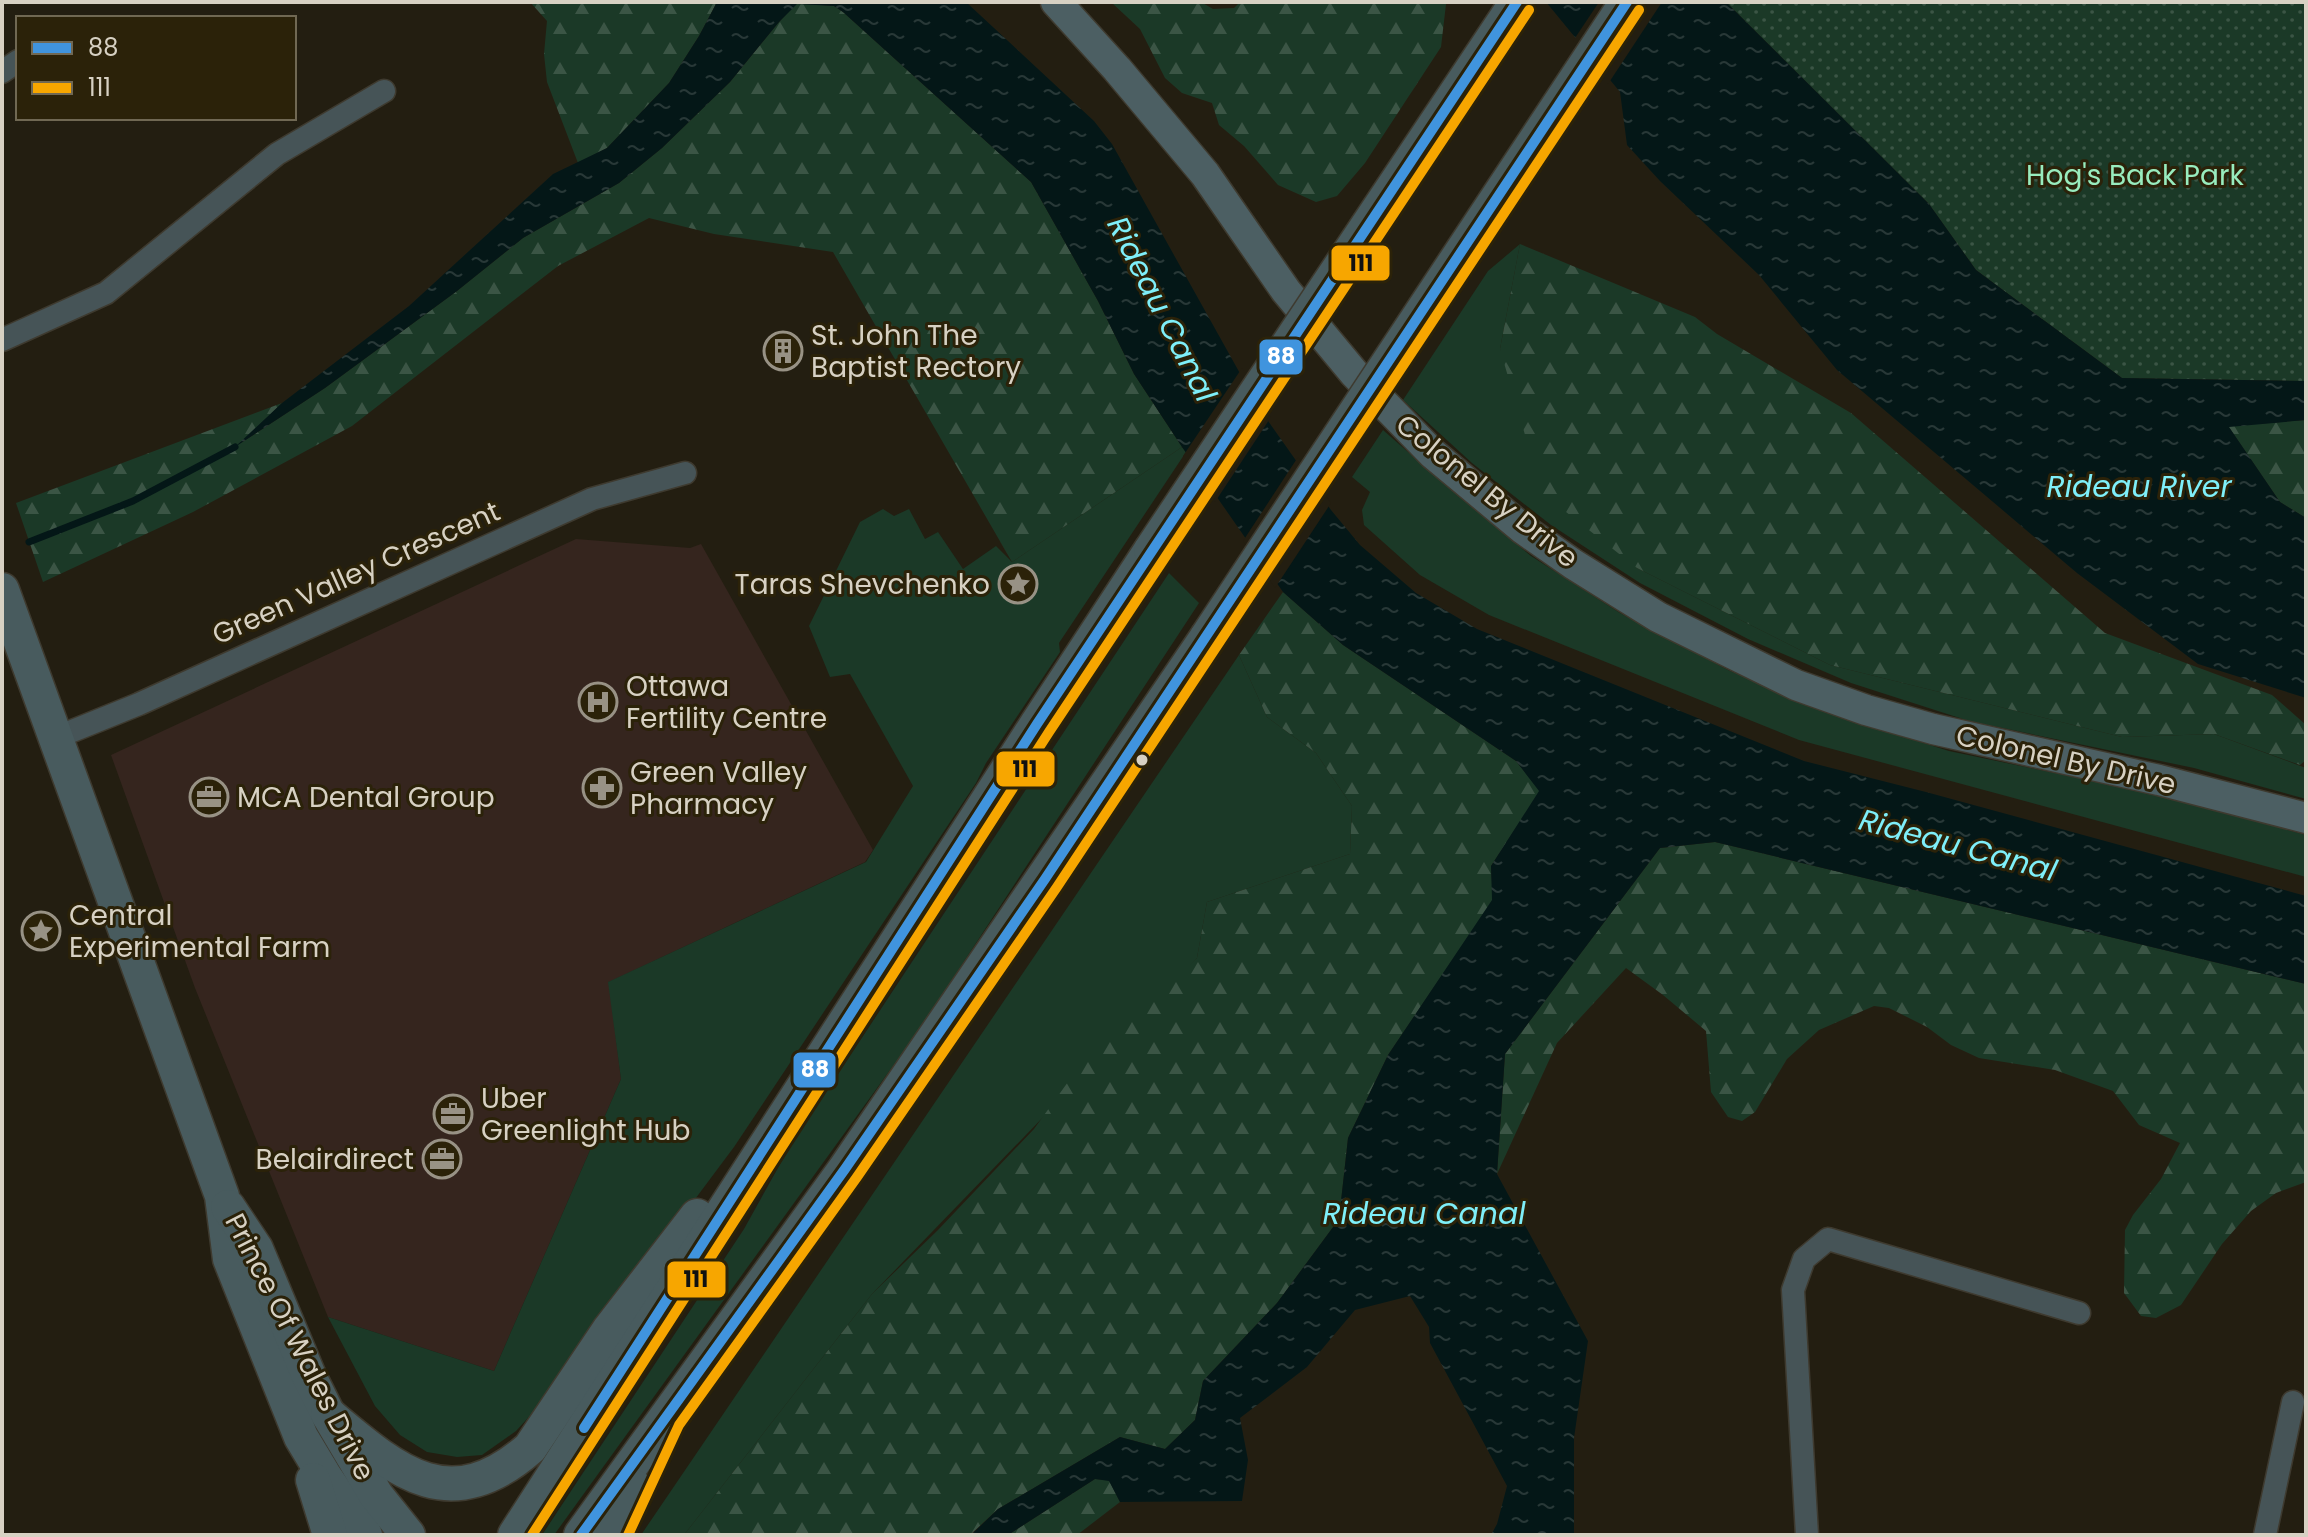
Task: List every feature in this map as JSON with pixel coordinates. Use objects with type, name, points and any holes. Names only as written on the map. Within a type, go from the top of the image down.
[{"type":"main road","name":"Colonel By Drive","points":[[1056,2],[1205,174],[1286,291],[1363,383],[1433,454],[1523,529],[1573,564],[1658,617],[1796,685],[1852,705],[1933,729],[2159,780],[2306,818]]},
{"type":"main road","points":[[515,1535],[1037,724],[1517,2]]},
{"type":"main road","points":[[581,1535],[845,1169],[1207,637],[1627,2]]},
{"type":"main road","name":"Prince Of Wales Drive","points":[[2,590],[222,1196],[256,1249],[328,1414],[376,1495],[408,1535]]},
{"type":"main road","points":[[328,1414],[389,1463],[429,1481],[460,1483],[479,1480],[515,1461],[544,1430],[609,1330],[815,1070]]},
{"type":"main road","name":"Prince Of Wales Drive","points":[[222,1196],[230,1259],[301,1437],[365,1535]]},
{"type":"main road","points":[[613,1535],[667,1418]]},
{"type":"main road","points":[[301,1437],[330,1535]]},
{"type":"street","points":[[2,340],[106,293],[277,154],[384,91]]},
{"type":"street","name":"Green Valley Crescent","points":[[55,738],[139,704],[592,499],[685,473]]},
{"type":"street","points":[[1807,1535],[1793,1290],[1804,1259],[1828,1239],[2079,1313]]},
{"type":"street","points":[[2265,1535],[2293,1402]]},
{"type":"shaded area","points":[[576,539],[690,548],[701,544],[873,850],[865,862],[609,982],[621,1079],[494,1371],[328,1317],[195,988],[111,755]]},
{"type":"green space","points":[[530,2],[717,2],[669,83],[607,148],[578,163],[547,82],[544,54],[547,21]]},
{"type":"green space","points":[[1111,2],[1201,2],[1213,9],[1234,8],[1240,2],[1446,4],[1441,47],[1365,163],[1337,196],[1316,202],[1278,185],[1244,146],[1219,125],[1212,103],[1182,93],[1165,78],[1140,29]]},
{"type":"green space","name":"Hog's Back Park","points":[[1726,2],[2306,2],[2306,381],[2122,378],[1976,270],[1929,204]]},
{"type":"green space","points":[[797,3],[834,6],[843,12],[1031,182],[1098,301],[1134,374],[1182,447],[1012,562],[833,252],[714,234],[649,218],[558,266],[352,426],[193,512],[43,582],[16,503],[282,403],[241,443],[325,388],[523,238],[619,183],[662,148],[730,82]]},
{"type":"green space","points":[[1520,244],[1500,349],[1637,568],[1830,665],[2122,737],[2214,734],[2306,768],[2306,799],[2194,768],[1969,721],[1851,683],[1748,639],[1640,583],[1551,525],[1472,463],[1403,400],[1488,271]]},
{"type":"green space","points":[[1520,244],[1695,317],[1717,334],[1851,413],[2105,633],[2272,695],[2306,725],[2306,760],[2300,765],[2214,734],[2122,737],[1830,665],[1637,568],[1542,493],[1500,349]]},
{"type":"green space","points":[[2306,420],[2306,518],[2280,502],[2228,426]]},
{"type":"green space","points":[[1383,430],[1531,556],[1620,613],[1728,670],[1831,714],[1949,751],[2174,798],[2306,835],[2306,877],[1799,740],[1489,615],[1420,575],[1364,525],[1362,510],[1370,492],[1352,477]]},
{"type":"green space","points":[[1182,447],[1186,452],[1059,643],[1060,652],[734,1147],[548,1396],[516,1431],[482,1455],[457,1457],[427,1452],[400,1435],[375,1406],[328,1317],[494,1371],[621,1079],[608,982],[866,862],[913,786],[850,674],[830,677],[809,626],[860,522],[883,509],[894,516],[909,509],[925,539],[938,532],[963,569],[996,546],[1012,562]]},
{"type":"green space","points":[[1169,573],[1199,603],[919,1030],[554,1535],[542,1535],[744,1229],[789,1148]]},
{"type":"green space","points":[[1283,592],[1343,645],[1516,761],[1540,791],[1491,866],[1493,900],[1388,1055],[1348,1138],[1339,1219],[1277,1303],[1203,1381],[1195,1420],[1165,1449],[1120,1437],[998,1509],[970,1535],[684,1535],[872,1294],[1034,1129],[1081,1064],[1197,958],[1207,902],[1350,854],[1352,806],[1316,753],[1267,717],[1239,655]]},
{"type":"green space","points":[[1239,655],[1267,717],[1316,753],[1352,806],[1350,854],[1207,902],[1197,958],[872,1294],[684,1535],[641,1535]]},
{"type":"green space","points":[[1715,842],[2306,984],[2306,1182],[2276,1193],[2251,1211],[2222,1244],[2181,1305],[2156,1318],[2141,1316],[2124,1293],[2125,1230],[2161,1179],[2180,1143],[2139,1125],[2113,1091],[2055,1070],[1979,1058],[1889,1008],[1874,1006],[1819,1030],[1787,1059],[1755,1112],[1742,1121],[1728,1117],[1711,1092],[1706,1031],[1626,968],[1557,1043],[1497,1174],[1505,1054],[1660,848]]},
{"type":"green space","points":[[1095,1479],[1109,1480],[1120,1502],[1077,1535],[1008,1535]]},
{"type":"water","name":"Rideau Canal","points":[[717,2],[966,2],[1094,121],[1112,144],[1261,411],[1331,510],[1360,545],[1416,593],[1477,629],[1804,761],[2306,896],[2306,984],[1715,842],[1660,848],[1505,1054],[1497,1174],[1588,1341],[1574,1438],[1574,1535],[1491,1535],[1507,1486],[1430,1343],[1429,1327],[1410,1296],[1355,1310],[1307,1367],[1240,1418],[1248,1460],[1242,1501],[1120,1502],[1109,1481],[1095,1479],[1008,1535],[971,1535],[998,1509],[1120,1437],[1165,1449],[1195,1420],[1203,1381],[1277,1303],[1339,1219],[1348,1138],[1388,1055],[1492,900],[1491,866],[1539,791],[1516,761],[1343,645],[1283,592],[1134,374],[1098,301],[1031,182],[834,6],[797,4],[730,82],[662,148],[619,183],[523,238],[325,388],[235,447],[282,403],[409,306],[553,174],[607,148],[669,83]]},
{"type":"water","name":"Rideau River","points":[[1546,2],[1726,2],[1929,204],[1976,270],[2122,378],[2306,381],[2306,420],[2229,427],[2280,502],[2306,518],[2306,698],[2198,664],[2077,573],[1837,370],[1759,275],[1660,181],[1627,145],[1620,92]]},
{"type":"pier","points":[[1599,2],[1662,2],[1608,84],[1573,41]]},
{"type":"pier","points":[[1242,368],[1271,417],[1215,502],[1183,456]]},
{"type":"pier","points":[[1298,457],[1331,503],[1275,588],[1243,541]]},
{"type":"waterway","points":[[29,542],[133,501],[235,447]]},
{"type":"transit line","name":"88","points":[[584,1428],[1037,724],[1517,2]]},
{"type":"transit line","name":"88","points":[[581,1535],[845,1169],[1045,879],[1627,2]]},
{"type":"transit line","name":"111","points":[[532,1535],[1049,732],[1529,10]]},
{"type":"transit line","name":"111","points":[[628,1535],[679,1425],[857,1177],[1057,887],[1639,10]]},
{"type":"place","name":"St. John The Baptist Rectory","points":[[783,351]]},
{"type":"place","name":"Taras Shevchenko","points":[[1018,584]]},
{"type":"place","name":"Ottawa Fertility Centre","points":[[598,702]]},
{"type":"place","name":"Green Valley Pharmacy","points":[[602,788]]},
{"type":"place","name":"MCA Dental Group","points":[[209,797]]},
{"type":"place","name":"Central Experimental Farm","points":[[41,931]]},
{"type":"place","name":"Uber Greenlight Hub","points":[[453,1114]]},
{"type":"place","name":"Belairdirect","points":[[442,1159]]}]
